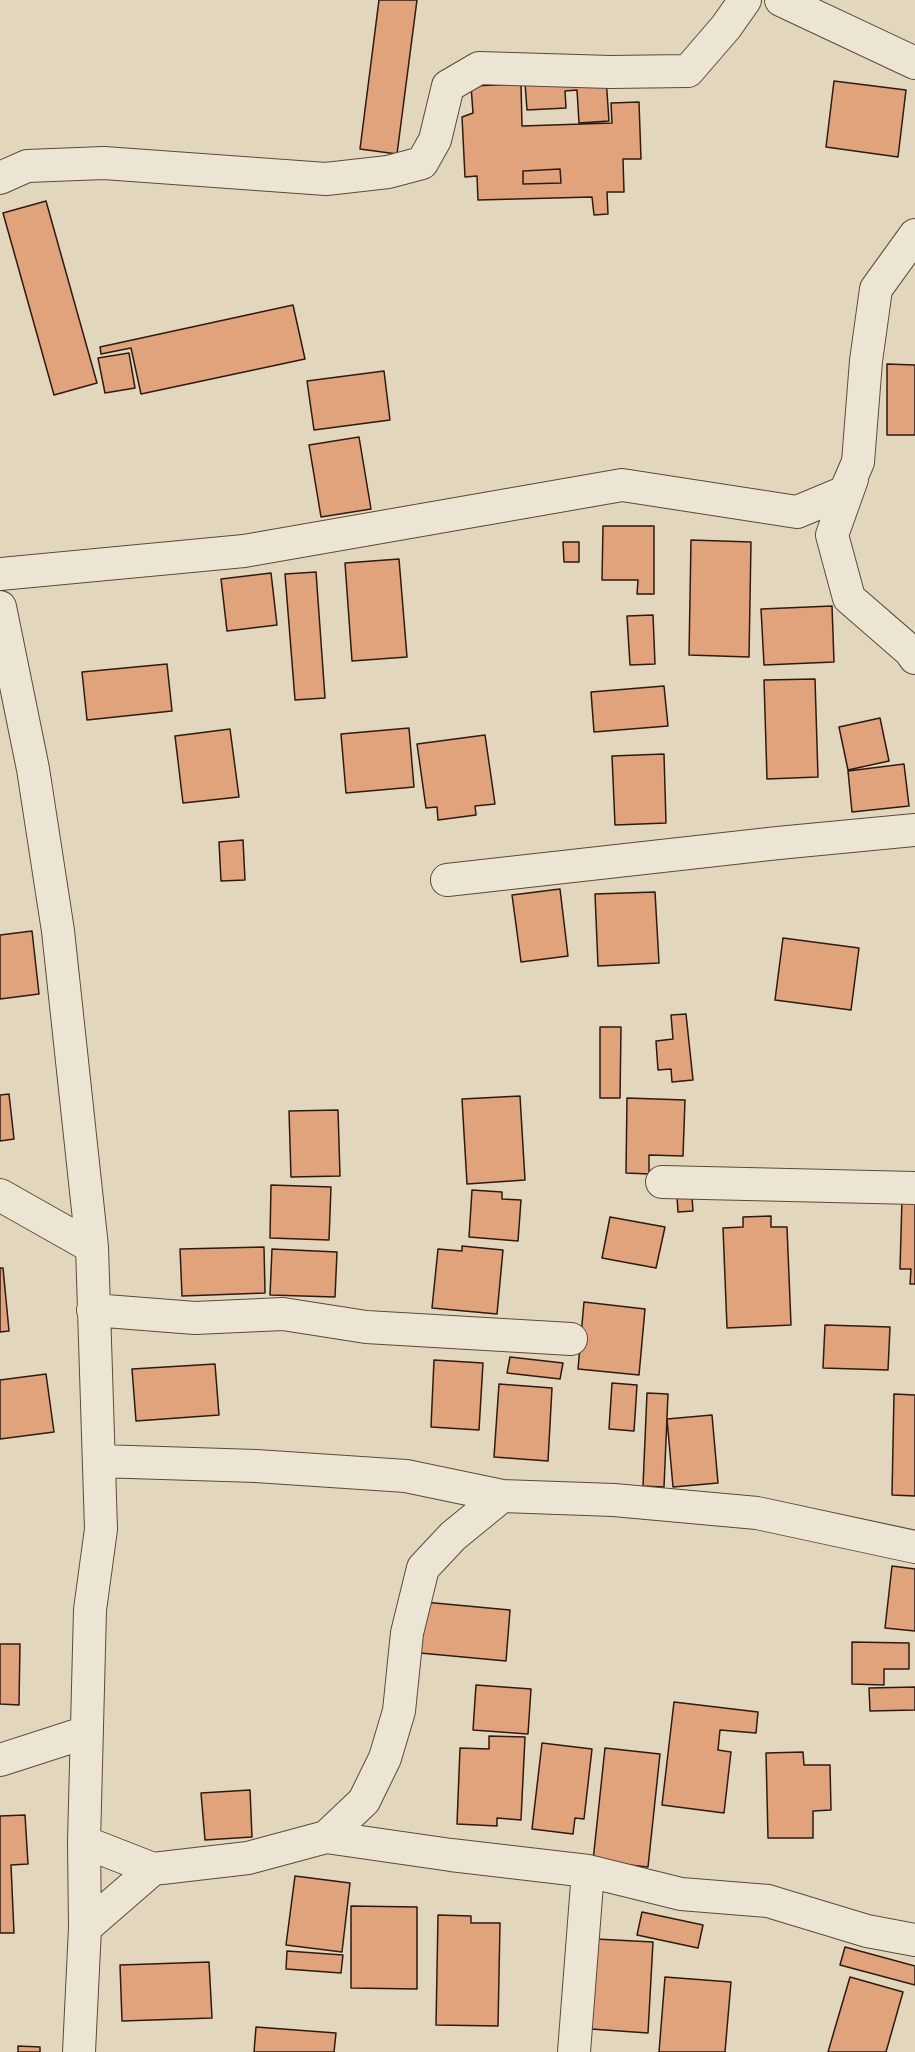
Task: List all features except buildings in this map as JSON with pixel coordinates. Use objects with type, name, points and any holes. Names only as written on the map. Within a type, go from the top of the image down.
[{"type":"street","points":[[0,178],[27,166],[104,163],[326,179],[388,172],[422,163],[435,140],[448,86],[479,68],[610,72],[688,71],[726,27],[745,0]]},
{"type":"street","points":[[781,0],[915,63]]},
{"type":"street","points":[[915,235],[876,289],[866,361],[858,462],[832,535],[849,598],[910,651],[915,658]]},
{"type":"street","points":[[0,574],[244,551],[622,485],[797,512],[845,492],[858,462]]},
{"type":"street","points":[[0,607],[33,769],[58,931],[92,1247],[101,1529],[90,1610],[84,1842],[85,1928],[79,2052]]},
{"type":"street","points":[[447,880],[915,830]]},
{"type":"street","points":[[662,1182],[915,1188]]},
{"type":"street","points":[[0,1195],[92,1247]]},
{"type":"street","points":[[93,1310],[195,1318],[283,1314],[366,1327],[571,1339]]},
{"type":"street","points":[[99,1461],[256,1466],[406,1476],[502,1496],[614,1500],[757,1513],[915,1547]]},
{"type":"street","points":[[326,1837],[364,1802],[385,1758],[399,1711],[408,1633],[423,1568],[453,1536],[502,1496]]},
{"type":"street","points":[[0,1760],[87,1732]]},
{"type":"street","points":[[84,1842],[153,1869],[248,1858],[326,1837],[588,1871],[681,1894],[768,1901],[867,1931],[915,1940]]},
{"type":"street","points":[[85,1928],[153,1869]]},
{"type":"street","points":[[574,2052],[588,1871]]}]
